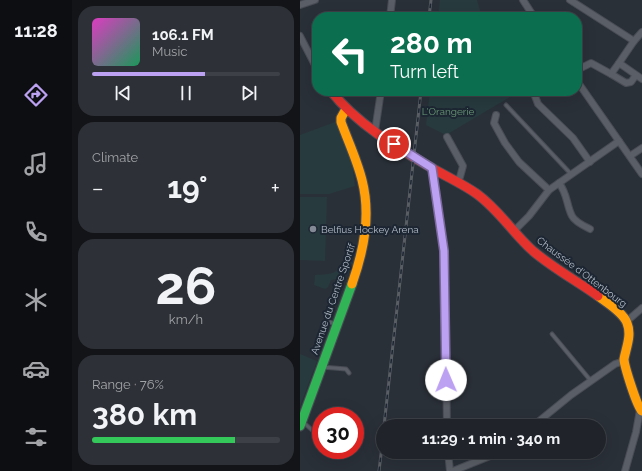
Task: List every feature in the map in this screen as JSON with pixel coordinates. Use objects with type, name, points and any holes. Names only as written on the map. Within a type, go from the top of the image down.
[{"type":"street","points":[[300,5],[315,0]]},
{"type":"street","points":[[391,12],[392,0]]},
{"type":"street","points":[[522,0],[530,12]]},
{"type":"street","points":[[570,0],[634,41]]},
{"type":"street","points":[[611,74],[642,32]]},
{"type":"street","points":[[300,36],[312,59]]},
{"type":"street","points":[[582,68],[591,63],[626,83],[631,82],[636,75]]},
{"type":"street","points":[[619,63],[642,79]]},
{"type":"street","points":[[582,88],[642,174]]},
{"type":"street","name":"Chaussée d'Ottenbourg","points":[[335,96],[346,109],[376,131],[432,168],[482,197],[495,208],[539,256],[608,304],[627,321],[627,353],[624,361],[628,370],[635,401],[641,410]]},
{"type":"street","points":[[376,131],[380,96]]},
{"type":"street","points":[[535,96],[538,104],[573,138],[590,162]]},
{"type":"street","name":"Avenue du Centre Sportif","points":[[301,423],[360,261],[366,231],[366,211],[362,180],[341,122],[341,118],[346,109]]},
{"type":"street","points":[[496,115],[494,123],[512,153],[519,162],[549,190]]},
{"type":"street","points":[[447,137],[463,166],[460,177],[456,181]]},
{"type":"street","points":[[515,230],[529,216],[549,190],[619,141]]},
{"type":"street","points":[[630,156],[642,148]]},
{"type":"street","points":[[432,168],[444,251],[447,419]]},
{"type":"street","points":[[559,183],[565,191],[572,216],[577,222],[590,229]]},
{"type":"street","points":[[627,321],[642,308]]},
{"type":"street","points":[[541,419],[615,364],[624,361]]},
{"type":"street","points":[[625,471],[641,410]]},
{"type":"street","points":[[449,459],[451,471],[482,459]]},
{"type":"lane","points":[[506,105],[571,174]]},
{"type":"lane","points":[[327,321],[337,324]]},
{"type":"lane","points":[[552,334],[591,381]]},
{"type":"lane","points":[[321,367],[346,369],[349,373]]},
{"type":"lane","points":[[301,423],[312,431]]},
{"type":"green space","points":[[440,0],[477,0],[481,12],[439,12]]},
{"type":"green space","name":"L'Orangerie","points":[[429,96],[512,96],[446,135],[426,125]]},
{"type":"green space","points":[[335,122],[352,164],[355,186],[329,194],[300,194],[300,135]]},
{"type":"green space","name":"Belfius Hockey Arena","points":[[300,197],[327,197],[325,261],[300,260]]},
{"type":"green space","points":[[347,260],[355,263],[353,266],[352,264],[350,265],[349,267],[351,269],[348,273],[342,273],[337,279],[331,280],[328,287],[325,289],[314,285],[315,275],[333,273],[340,269]]},
{"type":"green space","points":[[300,354],[317,361],[300,406]]},
{"type":"railway","points":[[430,12],[431,0]]},
{"type":"railway","points":[[385,419],[420,96]]},
{"type":"railway","points":[[379,471],[380,459]]},
{"type":"traffic: fast","points":[[300,426],[352,284]]},
{"type":"traffic: slow","points":[[346,109],[341,118],[341,122],[360,173],[365,193],[366,206],[363,245],[352,284]]},
{"type":"traffic: slow","points":[[598,296],[618,311],[627,323],[629,337],[624,359],[628,377],[642,411]]},
{"type":"traffic: jam","points":[[335,96],[352,114],[378,134],[485,200],[533,251],[598,296]]},
{"type":"place","name":"Belfius Hockey Arena","points":[[313,229]]},
{"type":"route","points":[[394,144],[432,168],[444,251],[446,380]]}]
